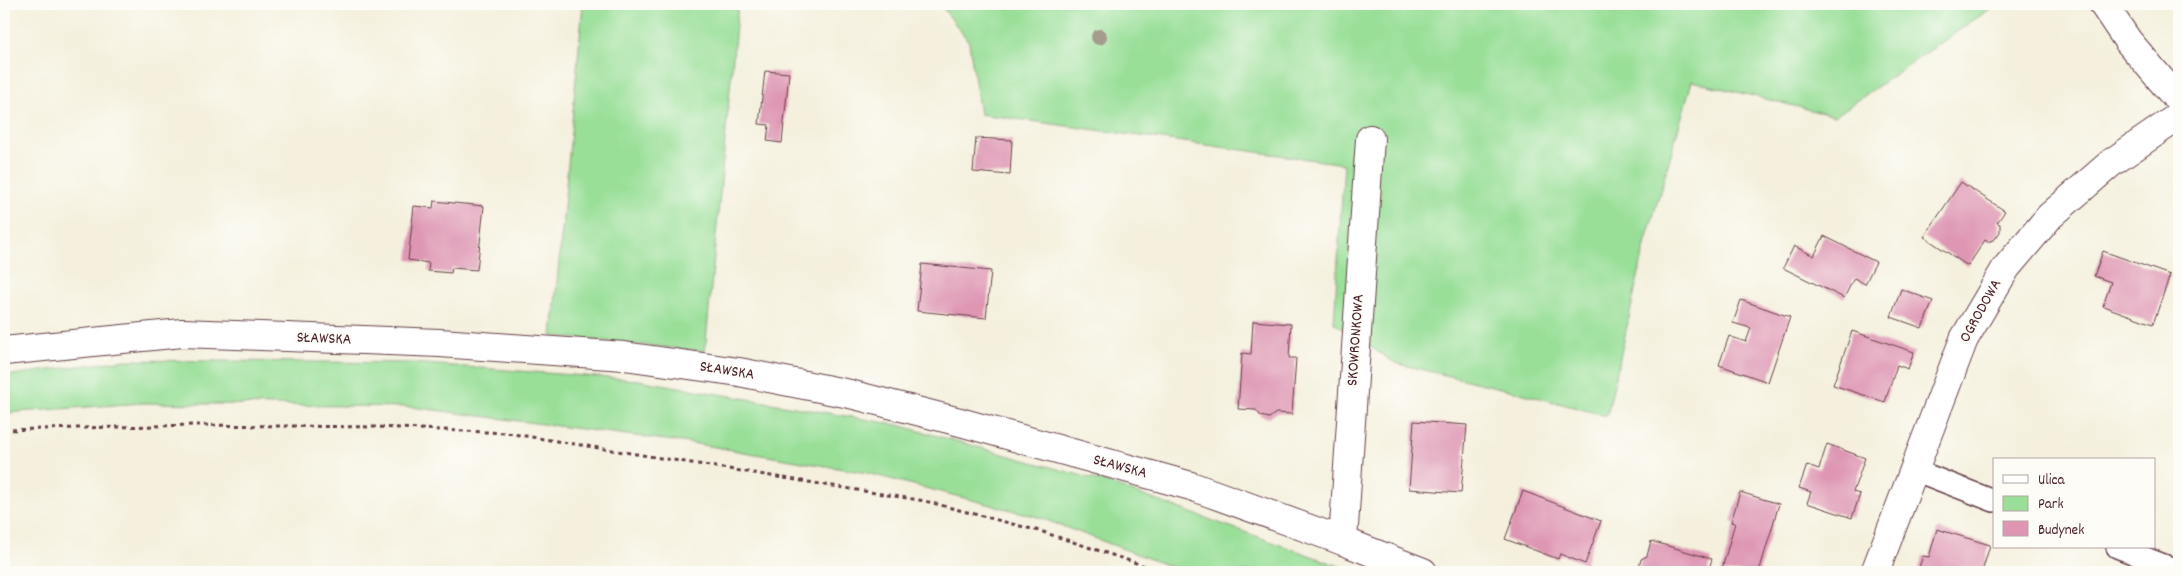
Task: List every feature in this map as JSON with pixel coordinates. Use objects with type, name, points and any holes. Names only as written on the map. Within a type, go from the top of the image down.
[{"type":"street","points":[[2103,4],[2128,41],[2179,101]]},
{"type":"street","name":"OGRODOWA","points":[[1876,572],[1964,339],[2006,268],[2050,216],[2111,163],[2179,116]]},
{"type":"street","name":"SKOWRONKOWA","points":[[1343,541],[1370,139]]},
{"type":"street","name":"SŁAWSKA","points":[[4,351],[182,333],[450,344],[624,356],[739,372],[868,399],[1181,484],[1343,541],[1423,572]]},
{"type":"lane","points":[[1914,470],[1993,501]]},
{"type":"lane","points":[[2120,548],[2179,571]]},
{"type":"path","points":[[4,430],[193,425],[377,426],[507,433],[925,501],[1043,532],[1162,572]]},
{"type":"green space","points":[[583,4],[738,4],[705,351],[552,336]]},
{"type":"green space","points":[[940,4],[1997,4],[1835,116],[1692,81],[1646,241],[1607,416],[1395,363],[1334,323],[1344,164],[980,114],[969,42]]},
{"type":"green space","points":[[125,360],[413,363],[638,380],[898,425],[1108,483],[1356,572],[1185,572],[1038,517],[867,473],[697,444],[411,407],[143,403],[4,413],[4,376]]},
{"type":"building","points":[[765,71],[789,73],[782,143],[767,141],[769,125],[759,124]]},
{"type":"building","points":[[976,138],[1012,140],[1010,175],[973,172]]},
{"type":"building","points":[[1961,182],[2005,211],[1997,223],[2000,224],[2000,232],[1995,239],[1988,242],[1985,240],[1968,266],[1924,237]]},
{"type":"building","points":[[434,201],[484,206],[477,270],[452,268],[451,273],[428,271],[429,263],[408,260],[414,206],[433,208]]},
{"type":"building","points":[[1824,236],[1876,262],[1865,284],[1854,278],[1844,298],[1783,268],[1794,246],[1814,256]]},
{"type":"building","points":[[2103,251],[2170,275],[2153,324],[2103,306],[2111,282],[2094,276]]},
{"type":"building","points":[[922,264],[991,271],[986,318],[917,311]]},
{"type":"building","points":[[1901,289],[1933,301],[1922,328],[1891,317]]},
{"type":"building","points":[[1741,300],[1790,317],[1768,382],[1719,365],[1729,336],[1746,342],[1751,328],[1733,323]]},
{"type":"building","points":[[1253,321],[1291,324],[1289,358],[1296,358],[1292,414],[1276,413],[1269,418],[1261,416],[1256,410],[1238,409],[1242,353],[1251,354]]},
{"type":"building","points":[[1852,331],[1914,352],[1908,369],[1897,365],[1885,402],[1833,385]]},
{"type":"building","points":[[1414,421],[1467,425],[1461,493],[1409,489]]},
{"type":"building","points":[[1827,444],[1865,458],[1853,492],[1860,494],[1852,518],[1807,503],[1811,492],[1799,488],[1807,465],[1819,469]]},
{"type":"building","points":[[1523,491],[1601,521],[1585,564],[1560,554],[1558,559],[1505,539]]},
{"type":"building","points":[[1740,492],[1779,504],[1759,572],[1721,572],[1735,523],[1731,522]]},
{"type":"building","points":[[1937,529],[1990,545],[1982,572],[1924,572],[1918,570],[1923,556],[1929,557]]},
{"type":"building","points":[[1651,541],[1712,559],[1708,572],[1641,572],[1639,568],[1641,559],[1647,556]]}]
